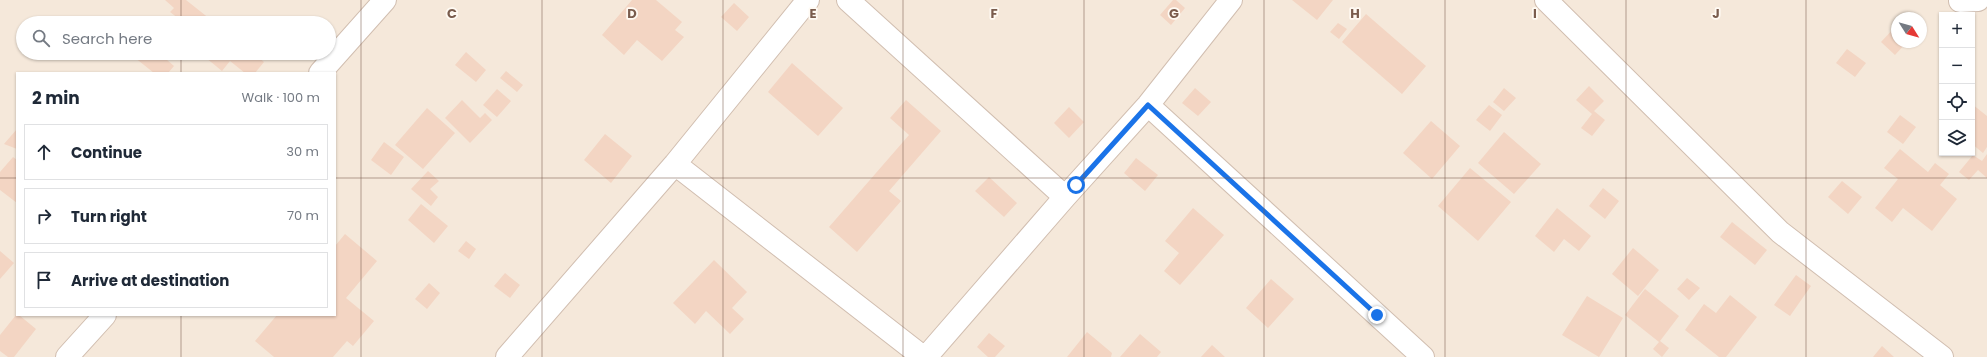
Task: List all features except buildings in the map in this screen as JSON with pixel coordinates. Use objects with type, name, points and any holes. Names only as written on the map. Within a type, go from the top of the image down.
[{"type":"street","points":[[336,55],[385,0]]},
{"type":"street","points":[[507,357],[675,164],[808,0]]},
{"type":"street","points":[[848,0],[1065,197]]},
{"type":"street","points":[[926,357],[1065,197],[1148,105],[1231,0]]},
{"type":"street","points":[[1546,0],[1780,232],[1942,357]]},
{"type":"street","points":[[321,72],[332,60]]},
{"type":"street","points":[[1148,105],[1423,357]]},
{"type":"street","points":[[675,164],[923,357]]},
{"type":"street","points":[[67,357],[104,316]]},
{"type":"shaded area","points":[[0,0],[1987,0],[1987,357],[0,357]]},
{"type":"route","points":[[1076,185],[1148,105],[1377,315]]}]
